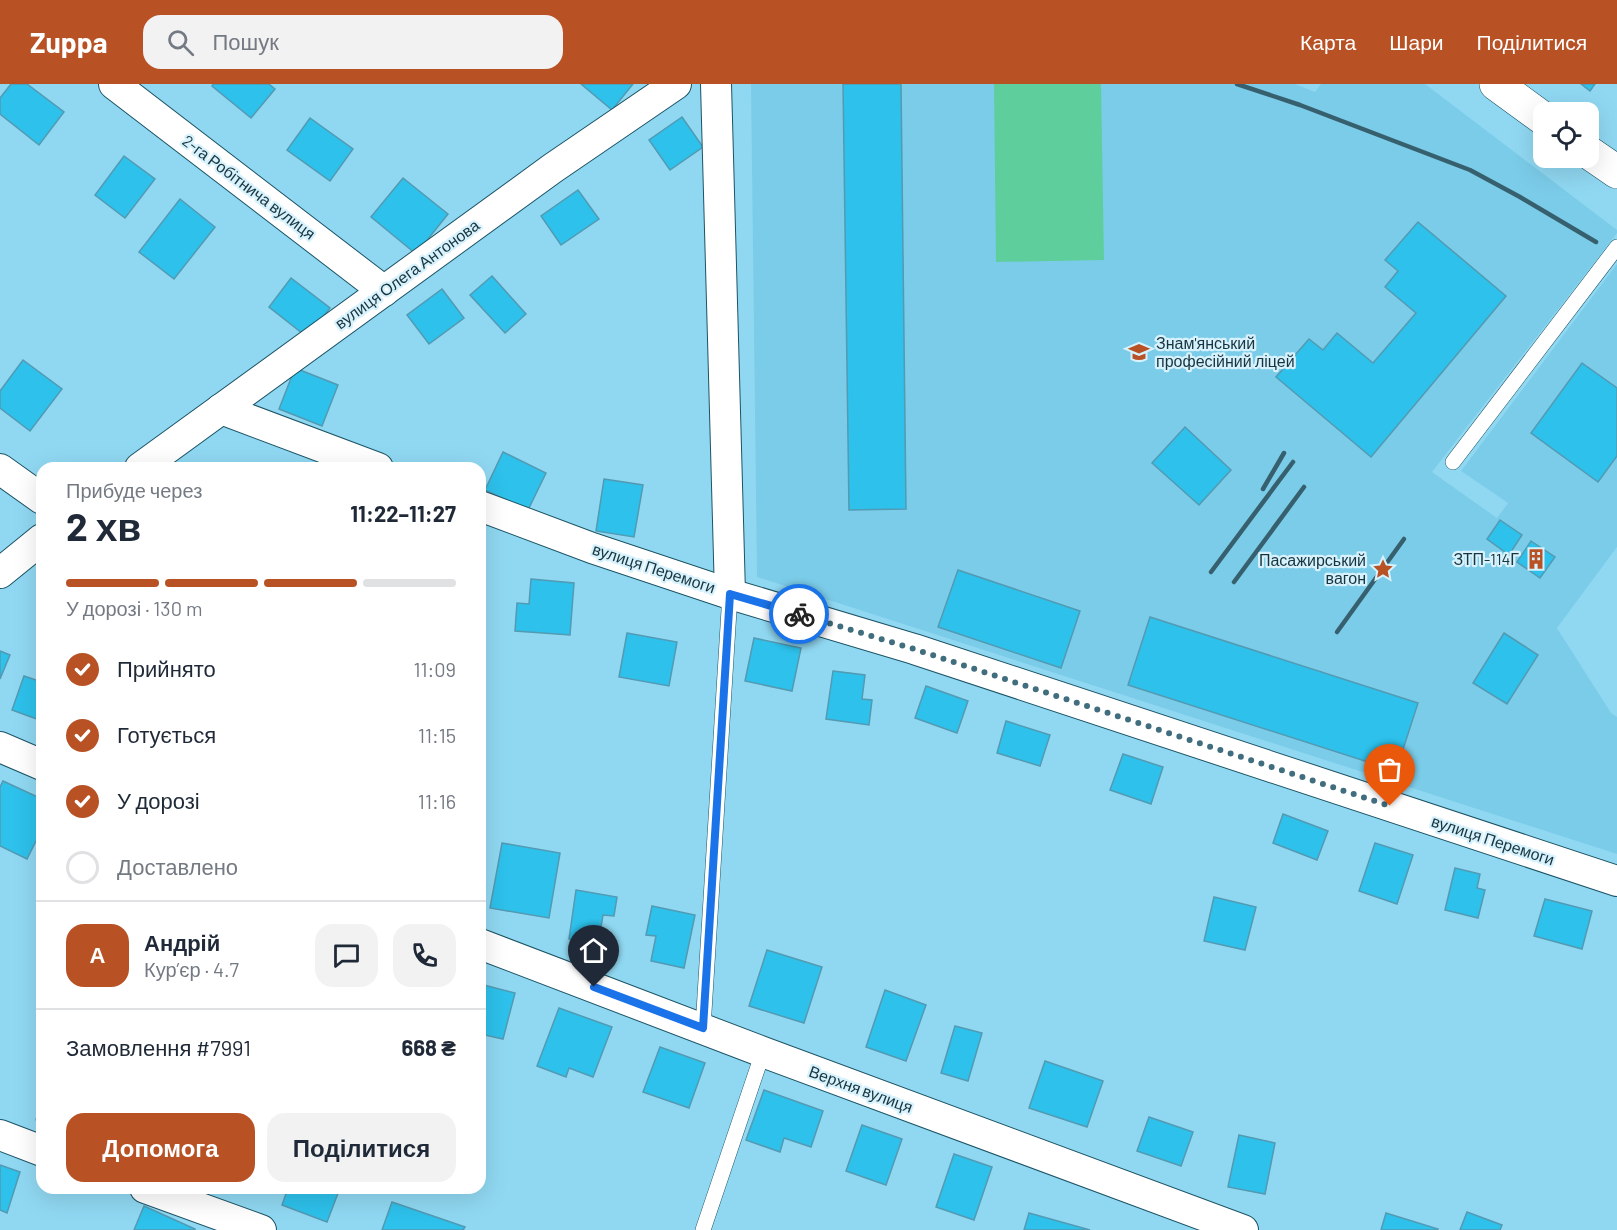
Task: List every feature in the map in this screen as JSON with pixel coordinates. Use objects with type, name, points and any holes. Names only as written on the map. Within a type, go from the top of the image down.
[{"type":"street","name":"2-га Робітнича вулиця","points":[[114,84],[384,291]]},
{"type":"street","name":"вулиця Олега Антонова","points":[[148,462],[553,168],[676,84]]},
{"type":"street","points":[[716,84],[730,594]]},
{"type":"street","points":[[1496,84],[1533,111]]},
{"type":"street","points":[[1599,160],[1617,172]]},
{"type":"street","points":[[220,409],[362,462]]},
{"type":"street","points":[[0,469],[36,495]]},
{"type":"street","name":"вулиця Перемоги","points":[[486,508],[592,548],[730,594],[914,649],[1617,881]]},
{"type":"street","points":[[0,573],[36,544]]},
{"type":"street","points":[[0,747],[36,762]]},
{"type":"street","name":"Верхня вулиця","points":[[486,946],[1243,1230]]},
{"type":"street","points":[[0,1135],[36,1148]]},
{"type":"street","points":[[162,1194],[261,1230]]},
{"type":"lane","points":[[1453,462],[1617,247]]},
{"type":"lane","points":[[703,1028],[730,594]]},
{"type":"lane","points":[[703,1230],[763,1052]]},
{"type":"shaded area","name":"Знам'янський професійний ліцей","points":[[751,84],[1295,84],[1315,92],[1321,84],[1425,84],[1617,230],[1617,233],[1432,472],[1497,518],[1508,503],[1461,471],[1617,264],[1617,547],[1557,628],[1611,713],[1617,717],[1617,854],[757,577]]},
{"type":"green space","points":[[994,84],[1101,84],[1104,260],[996,262]]},
{"type":"building","points":[[11,84],[27,84],[64,112],[39,145],[0,114],[0,98]]},
{"type":"building","points":[[213,84],[269,84],[275,89],[251,118],[212,86]]},
{"type":"building","points":[[581,84],[633,84],[612,110]]},
{"type":"building","points":[[843,84],[901,84],[906,509],[849,510]]},
{"type":"building","points":[[1581,84],[1595,84],[1590,91]]},
{"type":"building","points":[[682,117],[703,147],[670,170],[649,140]]},
{"type":"building","points":[[310,118],[353,149],[330,181],[287,150]]},
{"type":"building","points":[[124,156],[155,179],[125,218],[95,195]]},
{"type":"building","points":[[403,178],[448,214],[416,254],[371,217]]},
{"type":"building","points":[[578,190],[599,219],[561,245],[541,216]]},
{"type":"building","points":[[180,199],[215,227],[174,279],[139,252]]},
{"type":"building","points":[[1418,222],[1506,296],[1371,457],[1276,377],[1309,339],[1323,350],[1337,333],[1373,363],[1416,313],[1385,287],[1398,271],[1385,260]]},
{"type":"building","points":[[492,276],[526,314],[505,333],[470,295]]},
{"type":"building","points":[[291,278],[330,308],[307,337],[269,307]]},
{"type":"building","points":[[442,289],[464,318],[429,344],[407,315]]},
{"type":"building","points":[[23,360],[62,389],[30,431],[0,408],[0,391]]},
{"type":"building","points":[[1582,363],[1617,388],[1617,456],[1598,482],[1531,433]]},
{"type":"building","points":[[295,368],[338,385],[322,426],[279,409]]},
{"type":"building","points":[[1185,427],[1231,470],[1199,505],[1152,463]]},
{"type":"building","points":[[503,452],[546,473],[528,510],[486,490]]},
{"type":"building","points":[[604,479],[643,485],[634,537],[596,531]]},
{"type":"building","points":[[1500,520],[1522,535],[1509,555],[1487,539]]},
{"type":"building","name":"ЗТП-114Г","points":[[1531,541],[1555,557],[1540,578],[1517,562]]},
{"type":"building","points":[[958,570],[1080,611],[1061,668],[938,627]]},
{"type":"building","points":[[531,579],[574,583],[570,635],[515,631],[517,603],[529,604]]},
{"type":"building","points":[[1150,617],[1418,703],[1396,771],[1128,685]]},
{"type":"building","points":[[627,633],[677,642],[669,686],[619,677]]},
{"type":"building","points":[[1504,633],[1538,655],[1507,704],[1473,683]]},
{"type":"building","points":[[754,638],[801,648],[792,691],[745,681]]},
{"type":"building","points":[[0,651],[10,655],[0,679]]},
{"type":"building","points":[[833,671],[865,675],[862,699],[872,700],[869,725],[826,719]]},
{"type":"building","points":[[24,676],[36,680],[36,719],[12,710]]},
{"type":"building","points":[[926,686],[968,701],[957,733],[915,718]]},
{"type":"building","points":[[1006,721],[1050,735],[1040,766],[997,753]]},
{"type":"building","points":[[1123,754],[1163,767],[1151,804],[1110,790]]},
{"type":"building","points":[[3,781],[36,796],[36,841],[27,859],[0,846],[0,787]]},
{"type":"building","points":[[1283,814],[1328,831],[1317,860],[1273,843]]},
{"type":"building","points":[[502,843],[560,853],[549,918],[490,908]]},
{"type":"building","points":[[1375,843],[1413,855],[1397,904],[1359,891]]},
{"type":"building","points":[[1455,868],[1480,874],[1477,888],[1485,890],[1478,918],[1445,910]]},
{"type":"building","points":[[576,890],[617,897],[614,916],[603,915],[598,944],[569,939]]},
{"type":"building","points":[[1214,897],[1256,907],[1245,950],[1204,941]]},
{"type":"building","points":[[1545,899],[1592,911],[1582,949],[1534,936]]},
{"type":"building","points":[[652,906],[695,915],[684,968],[651,961],[656,936],[646,935]]},
{"type":"building","points":[[767,950],[822,967],[804,1023],[749,1006]]},
{"type":"building","points":[[486,986],[515,993],[503,1039],[486,1035]]},
{"type":"building","points":[[885,990],[926,1005],[906,1061],[866,1047]]},
{"type":"building","points":[[559,1008],[612,1027],[593,1077],[569,1068],[566,1077],[537,1066]]},
{"type":"building","points":[[955,1026],[982,1033],[968,1081],[941,1073]]},
{"type":"building","points":[[660,1047],[705,1063],[689,1108],[643,1092]]},
{"type":"building","points":[[1045,1061],[1103,1081],[1087,1127],[1029,1108]]},
{"type":"building","points":[[764,1090],[823,1111],[811,1147],[784,1138],[780,1152],[746,1140]]},
{"type":"building","points":[[1149,1117],[1193,1132],[1181,1166],[1137,1151]]},
{"type":"building","points":[[862,1125],[902,1139],[886,1185],[846,1171]]},
{"type":"building","points":[[1239,1135],[1275,1143],[1265,1194],[1228,1187]]},
{"type":"building","points":[[954,1154],[992,1167],[974,1220],[936,1207]]},
{"type":"building","points":[[0,1165],[20,1172],[7,1213],[0,1210]]},
{"type":"building","points":[[286,1194],[338,1194],[327,1222],[282,1205]]},
{"type":"building","points":[[392,1202],[465,1227],[463,1230],[382,1230]]},
{"type":"building","points":[[144,1206],[195,1229],[195,1230],[134,1230]]},
{"type":"building","points":[[1467,1212],[1502,1225],[1500,1230],[1460,1230]]},
{"type":"building","points":[[1029,1213],[1090,1230],[1024,1230]]},
{"type":"building","points":[[1386,1213],[1438,1229],[1438,1230],[1381,1230]]},
{"type":"railway","points":[[1237,84],[1300,105],[1470,170],[1596,242]]},
{"type":"railway","points":[[1263,489],[1284,453]]},
{"type":"railway","points":[[1211,572],[1293,462]]},
{"type":"railway","points":[[1234,582],[1304,487]]},
{"type":"railway","points":[[1337,632],[1404,539]]},
{"type":"way so far","points":[[799,614],[914,649],[1390,806]]},
{"type":"place","name":"Знам'янський професійний ліцей","points":[[1139,352]]},
{"type":"place","name":"ЗТП-114Г","points":[[1536,559]]},
{"type":"place","name":"Пасажирський вагон","points":[[1383,569]]},
{"type":"route","points":[[594,987],[703,1028],[730,594],[799,614]]}]
